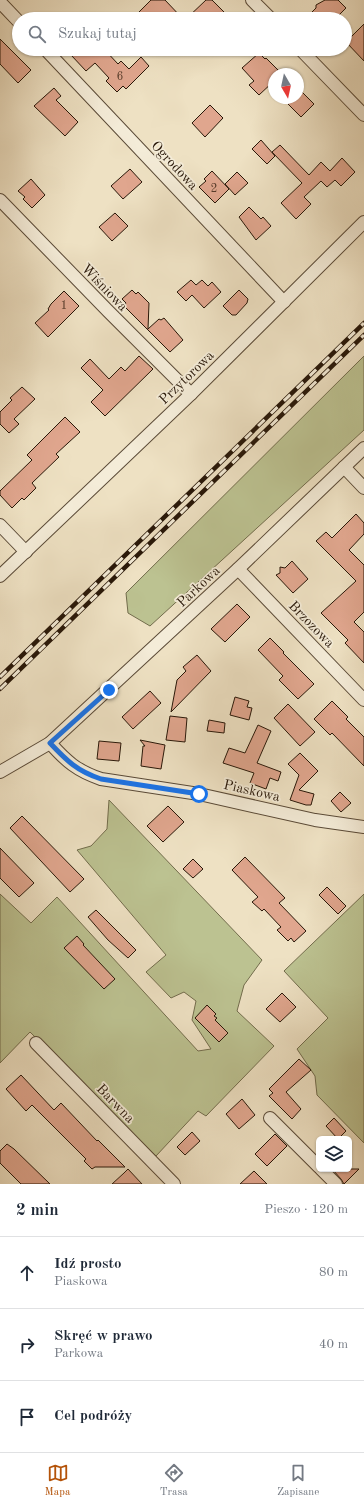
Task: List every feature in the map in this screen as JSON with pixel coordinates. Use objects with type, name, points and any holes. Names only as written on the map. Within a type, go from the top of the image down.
[{"type":"street","points":[[252,0],[264,12]]},
{"type":"street","points":[[0,2],[12,15]]},
{"type":"street","name":"Ogrodowa","points":[[52,56],[284,302]]},
{"type":"street","points":[[307,56],[364,116]]},
{"type":"street","name":"Wiśniowa","points":[[0,200],[190,394]]},
{"type":"street","name":"Przytorowa","points":[[0,576],[190,394],[364,222]]},
{"type":"street","name":"Parkowa","points":[[0,772],[50,743],[238,569],[364,448]]},
{"type":"street","points":[[344,467],[364,488]]},
{"type":"street","points":[[0,525],[26,552]]},
{"type":"street","name":"Brzozowa","points":[[238,569],[364,700]]},
{"type":"street","name":"Piaskowa","points":[[50,743],[66,760],[86,774],[101,779],[199,794],[315,820],[364,827]]},
{"type":"street","name":"Barwna","points":[[36,1043],[174,1184]]},
{"type":"street","points":[[270,1118],[316,1164]]},
{"type":"street","points":[[324,1172],[336,1184]]},
{"type":"green space","points":[[364,356],[364,430],[150,626],[128,613],[126,593]]},
{"type":"green space","points":[[109,800],[262,960],[244,985],[237,1011],[274,1046],[206,1116],[198,1111],[156,1156],[30,1032],[0,1063],[0,894],[31,923],[57,897],[198,1051],[211,1049],[192,1020],[196,1001],[184,992],[171,998],[146,972],[166,955],[77,850],[91,846],[107,829]]},
{"type":"green space","points":[[364,894],[364,1143],[317,1095],[315,1076],[297,1049],[328,1018],[284,971]]},
{"type":"building","points":[[151,0],[165,0],[176,12],[139,12]]},
{"type":"building","points":[[206,0],[212,0],[224,12],[193,12]]},
{"type":"building","points":[[325,0],[338,0],[346,8],[342,12],[312,12],[316,8],[316,5]]},
{"type":"building","points":[[364,24],[364,61],[352,48],[352,36]]},
{"type":"building","points":[[0,39],[12,51],[12,56],[17,56],[31,70],[18,83],[0,64]]},
{"type":"building","points":[[72,56],[111,56],[118,64],[121,61],[129,69],[141,57],[149,66],[126,89],[123,86],[117,92],[106,81],[109,78],[95,63],[86,71]]},
{"type":"building","points":[[256,56],[262,56],[276,68],[268,68],[268,87],[259,95],[249,85],[254,81],[242,68]]},
{"type":"building","points":[[54,88],[61,96],[56,100],[78,122],[65,136],[34,106]]},
{"type":"building","points":[[304,94],[314,104],[301,117],[288,104],[304,104]]},
{"type":"building","points":[[210,105],[223,118],[205,137],[192,123]]},
{"type":"building","points":[[261,140],[275,156],[267,164],[252,149]]},
{"type":"building","points":[[280,145],[309,175],[321,162],[330,171],[342,158],[355,172],[341,186],[335,180],[327,187],[321,181],[304,197],[311,204],[296,219],[281,203],[302,183],[272,152]]},
{"type":"building","points":[[130,169],[142,182],[123,199],[111,186]]},
{"type":"building","points":[[212,171],[229,189],[215,203],[199,187],[206,181],[204,179]]},
{"type":"building","points":[[237,172],[248,183],[235,195],[225,184]]},
{"type":"building","points":[[31,179],[45,195],[32,208],[23,199],[25,197],[18,191]]},
{"type":"building","points":[[249,207],[261,219],[263,217],[271,226],[256,240],[239,217]]},
{"type":"building","points":[[115,213],[128,226],[112,241],[99,227]]},
{"type":"building","points":[[191,280],[196,285],[202,280],[208,286],[212,282],[221,292],[204,308],[192,295],[186,301],[177,292]]},
{"type":"building","points":[[132,290],[136,294],[138,292],[149,303],[148,329],[159,319],[161,320],[164,318],[183,340],[170,352],[124,306],[126,303],[122,299]]},
{"type":"building","points":[[239,290],[248,299],[247,303],[236,315],[232,315],[223,306]]},
{"type":"building","points":[[64,291],[79,306],[48,337],[35,323],[49,310],[48,309],[51,304]]},
{"type":"building","points":[[139,356],[153,369],[105,416],[91,402],[103,390],[81,368],[90,359],[109,379],[121,367],[125,371]]},
{"type":"building","points":[[22,387],[35,399],[14,419],[19,424],[9,433],[0,424],[0,412],[12,400],[10,398]]},
{"type":"building","points":[[65,417],[80,432],[56,454],[59,457],[32,483],[36,488],[24,500],[22,498],[12,508],[0,495],[0,491],[32,460],[27,455]]},
{"type":"building","points":[[356,514],[364,523],[364,534],[349,550],[364,565],[364,612],[354,622],[364,632],[364,663],[345,643],[348,640],[321,613],[356,581],[316,541],[326,532],[332,538]]},
{"type":"building","points":[[292,561],[308,579],[293,593],[276,575],[280,573],[280,567],[285,568]]},
{"type":"building","points":[[237,604],[250,617],[225,642],[211,629]]},
{"type":"building","points":[[270,638],[314,684],[298,699],[279,680],[283,676],[258,650]]},
{"type":"building","points":[[197,655],[211,671],[171,712],[177,680],[186,671],[183,667]]},
{"type":"building","points":[[150,691],[161,703],[133,729],[122,717]]},
{"type":"building","points":[[235,697],[249,701],[247,707],[252,708],[249,720],[230,715]]},
{"type":"building","points":[[332,701],[348,717],[346,719],[364,737],[364,766],[332,733],[330,735],[314,719]]},
{"type":"building","points":[[288,704],[315,732],[300,746],[274,718]]},
{"type":"building","points":[[170,716],[187,718],[185,742],[166,740]]},
{"type":"building","points":[[209,720],[225,723],[224,733],[207,731]]},
{"type":"building","points":[[258,725],[271,731],[257,763],[281,772],[278,781],[270,778],[266,789],[250,783],[254,773],[223,763],[229,748],[245,753]]},
{"type":"building","points":[[140,740],[165,745],[161,769],[141,766],[143,746],[145,746]]},
{"type":"building","points":[[99,741],[121,743],[119,761],[97,759]]},
{"type":"building","points":[[300,753],[318,771],[299,790],[314,794],[311,805],[290,800],[299,775],[288,764]]},
{"type":"building","points":[[340,792],[351,803],[341,812],[331,801]]},
{"type":"building","points":[[168,806],[184,822],[163,842],[147,826]]},
{"type":"building","points":[[22,816],[84,879],[70,892],[10,828]]},
{"type":"building","points":[[0,848],[34,883],[19,897],[0,878]]},
{"type":"building","points":[[245,857],[285,898],[279,903],[306,931],[294,942],[291,938],[288,941],[277,930],[281,927],[264,909],[262,911],[252,902],[258,897],[232,870]]},
{"type":"building","points":[[193,859],[203,869],[193,878],[183,869]]},
{"type":"building","points":[[327,887],[346,906],[338,914],[319,895]]},
{"type":"building","points":[[96,910],[136,950],[128,958],[108,940],[88,917]]},
{"type":"building","points":[[77,936],[84,944],[83,945],[115,979],[104,989],[64,948]]},
{"type":"building","points":[[282,993],[296,1007],[280,1022],[266,1009]]},
{"type":"building","points":[[207,1005],[216,1014],[214,1016],[217,1018],[215,1020],[228,1033],[219,1042],[195,1018]]},
{"type":"building","points":[[299,1059],[311,1070],[286,1092],[301,1109],[292,1119],[269,1096],[273,1093],[269,1089]]},
{"type":"building","points":[[21,1075],[54,1110],[61,1103],[97,1141],[98,1140],[125,1167],[95,1167],[92,1169],[84,1161],[86,1159],[32,1105],[26,1111],[6,1089]]},
{"type":"building","points":[[242,1099],[255,1115],[239,1129],[226,1114]]},
{"type":"building","points":[[334,1118],[346,1131],[341,1136],[335,1136],[326,1126]]},
{"type":"building","points":[[192,1132],[200,1141],[185,1155],[177,1147]]},
{"type":"building","points":[[275,1134],[287,1146],[267,1166],[255,1154]]},
{"type":"building","points":[[7,1144],[50,1184],[21,1184],[0,1163],[0,1151]]},
{"type":"building","points":[[128,1169],[142,1184],[112,1184],[124,1173]]},
{"type":"building","points":[[352,1169],[359,1169],[344,1184],[335,1172],[352,1172]]},
{"type":"building","points":[[254,1171],[267,1184],[240,1184]]},
{"type":"railway","points":[[0,677],[364,323]]},
{"type":"railway","points":[[0,689],[364,335]]},
{"type":"route","points":[[109,690],[50,743],[66,760],[86,774],[119,783],[199,794]]}]
